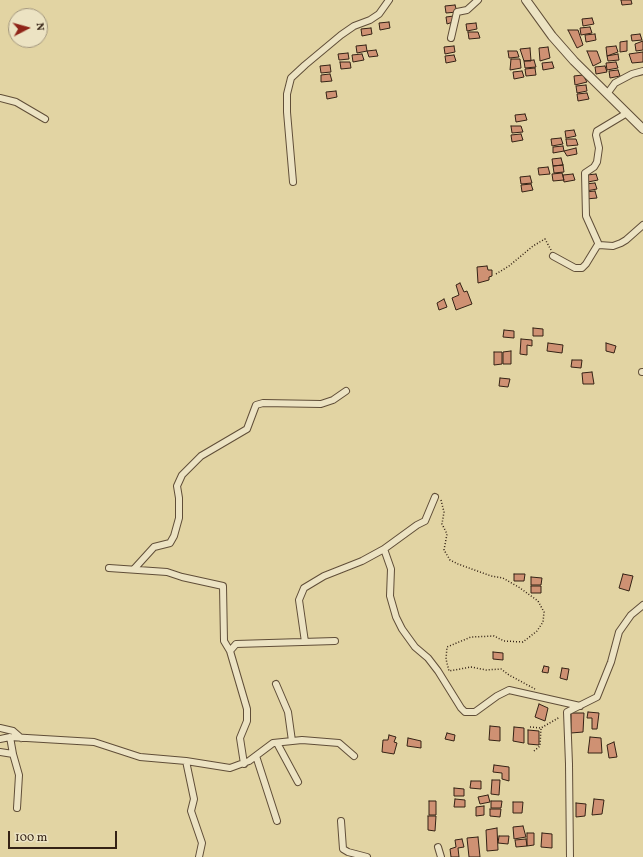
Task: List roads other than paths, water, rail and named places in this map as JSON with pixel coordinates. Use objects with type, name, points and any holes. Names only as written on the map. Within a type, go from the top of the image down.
[{"type":"street","points":[[293,182],[287,112],[287,94],[291,78],[354,26],[370,20],[379,14],[389,0]]},
{"type":"street","points":[[451,38],[457,12],[466,10],[478,0]]},
{"type":"street","points":[[526,0],[552,36],[607,94],[643,129]]},
{"type":"street","points":[[607,94],[614,83],[632,74],[643,71]]},
{"type":"street","points":[[0,98],[16,102],[44,119]]},
{"type":"street","points":[[599,244],[586,216],[585,174],[592,169],[597,162],[599,148],[596,135],[597,131],[627,113]]},
{"type":"street","points":[[599,244],[613,246],[621,243],[643,225]]},
{"type":"street","points":[[553,256],[575,268],[582,268],[599,244]]},
{"type":"street","points":[[134,570],[154,547],[170,543],[174,536],[179,518],[179,498],[177,486],[182,475],[201,456],[247,429],[256,405],[263,403],[321,404],[333,400],[346,391]]},
{"type":"street","points":[[305,642],[299,600],[304,588],[324,576],[362,561],[384,549],[417,525],[425,521],[435,497]]},
{"type":"street","points":[[384,549],[391,569],[390,596],[396,617],[414,647],[428,658],[465,712],[475,712],[497,696],[509,690],[580,706]]},
{"type":"street","points":[[108,568],[167,572],[182,577],[223,586],[224,641],[230,651],[247,709],[247,721],[240,738],[244,764]]},
{"type":"street","points":[[570,857],[567,712],[597,697],[611,662],[619,632],[631,615],[643,605]]},
{"type":"street","points":[[230,651],[236,644],[335,642]]},
{"type":"street","points":[[276,684],[288,712],[292,741]]},
{"type":"street","points":[[0,728],[13,731],[21,738]]},
{"type":"street","points":[[0,739],[10,737],[94,742],[140,757],[186,761],[230,768],[244,764],[273,743],[302,740],[339,743],[354,756]]},
{"type":"street","points":[[10,737],[19,775],[17,808]]},
{"type":"street","points":[[277,743],[298,782]]},
{"type":"street","points":[[0,752],[13,754]]},
{"type":"street","points":[[256,756],[277,821]]},
{"type":"street","points":[[186,761],[194,799],[191,811],[202,843],[199,857]]},
{"type":"street","points":[[341,821],[343,848],[348,852],[367,857]]},
{"type":"street","points":[[438,847],[441,857]]}]
